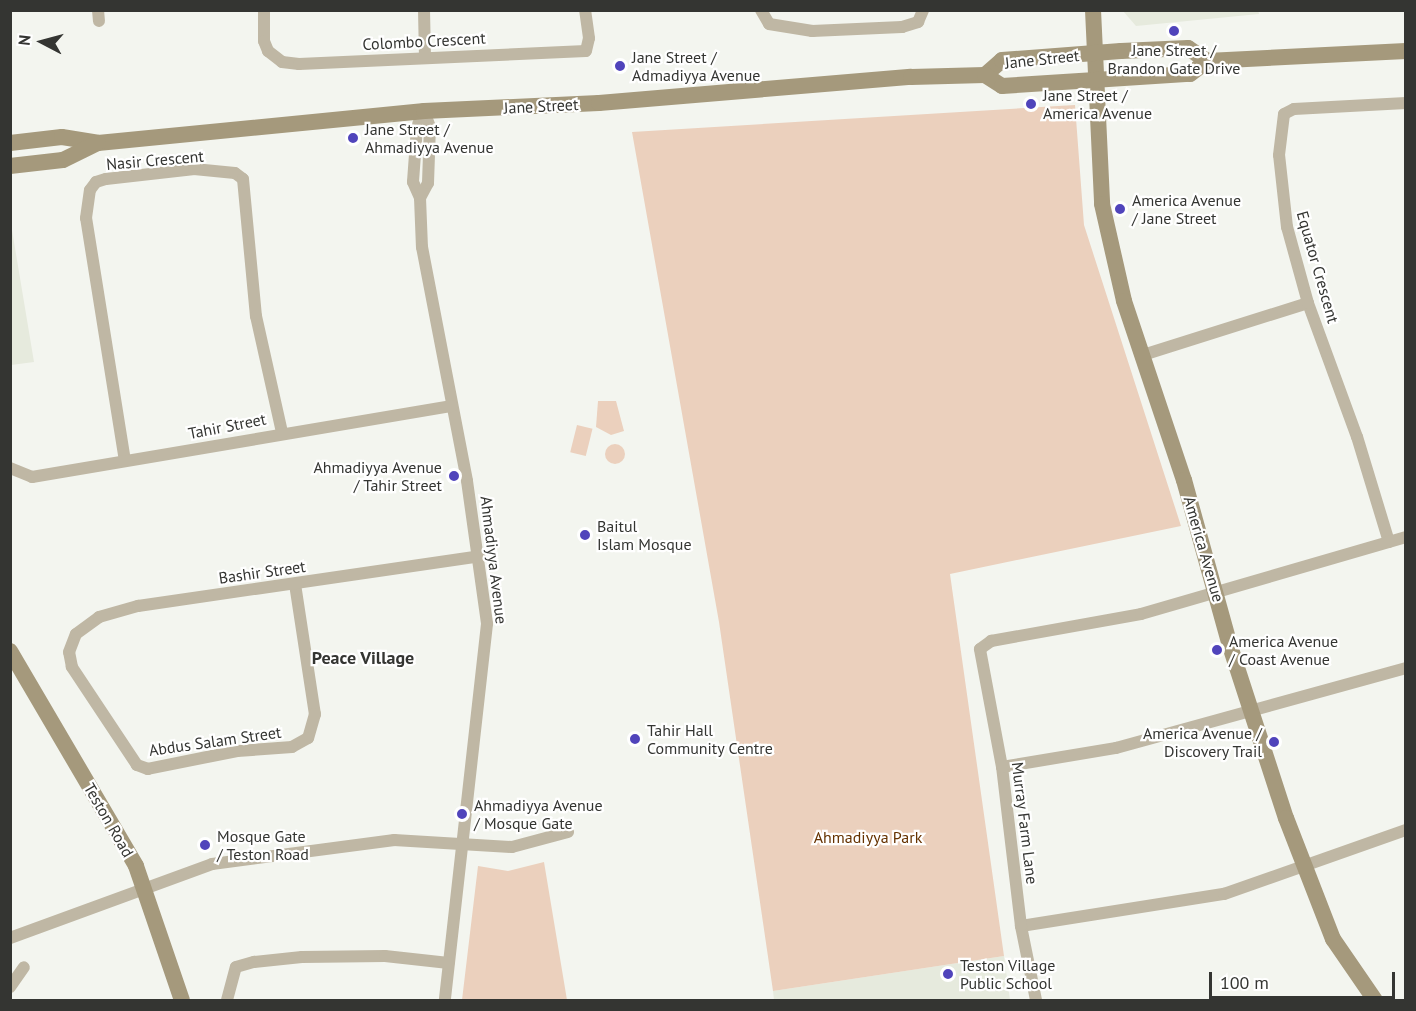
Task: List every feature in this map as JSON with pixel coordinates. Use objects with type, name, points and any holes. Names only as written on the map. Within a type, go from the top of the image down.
[{"type":"main road","name":"America Avenue","points":[[1093,10],[1102,204],[1110,248],[1217,589],[1250,712],[1304,866],[1333,939],[1375,1000]]},
{"type":"main road","name":"Jane Street","points":[[985,75],[1002,60],[1096,53],[1188,48],[1207,61]]},
{"type":"main road","name":"Jane Street","points":[[10,143],[62,137],[98,143],[424,111],[985,75],[1002,86],[1190,74],[1207,61],[1406,51]]},
{"type":"main road","name":"Jane Street","points":[[10,166],[63,160],[98,143]]},
{"type":"main road","name":"Teston Road","points":[[10,651],[136,866],[182,1000]]},
{"type":"street","name":"Colombo Crescent","points":[[264,10],[264,41],[268,51],[282,62],[586,51],[589,38],[585,10]]},
{"type":"street","points":[[424,10],[425,57]]},
{"type":"street","points":[[761,10],[769,24],[812,31],[902,27],[918,22],[923,10]]},
{"type":"street","name":"Equator Crescent","points":[[1389,542],[1357,436],[1308,303],[1283,200],[1279,155],[1284,114],[1319,107],[1406,103]]},
{"type":"street","name":"Ahmadiyya Avenue","points":[[424,111],[417,127],[413,182],[420,198],[422,247],[479,556],[487,624],[486,652],[445,1000]]},
{"type":"street","name":"Nasir Crescent","points":[[125,461],[86,218],[90,190],[96,182],[106,179],[194,170],[235,173],[243,179],[256,316],[282,432]]},
{"type":"street","points":[[1143,355],[1308,303]]},
{"type":"street","name":"Tahir Street","points":[[10,468],[32,477],[282,432],[452,406]]},
{"type":"street","points":[[1217,589],[1406,537]]},
{"type":"street","name":"Bashir Street","points":[[69,652],[76,634],[99,617],[138,606],[479,556]]},
{"type":"street","name":"Abdus Salam Street","points":[[69,652],[72,667],[137,765],[148,769],[237,751],[292,747],[308,738],[315,714],[295,584]]},
{"type":"street","name":"Murray Farm Lane","points":[[1036,1000],[1021,926],[1002,767],[980,649],[991,641],[1141,614],[1217,589]]},
{"type":"street","points":[[1002,767],[1116,748],[1406,668]]},
{"type":"street","points":[[1021,926],[1224,894],[1406,830]]},
{"type":"street","points":[[10,938],[212,864],[264,854],[394,840],[463,846],[512,847],[568,832]]},
{"type":"street","points":[[227,1000],[237,967],[254,962],[302,957],[384,956],[450,963]]},
{"type":"street","points":[[10,987],[24,967]]},
{"type":"shaded area","points":[[1258,10],[1259,14],[1136,26],[1123,11]]},
{"type":"shaded area","points":[[11,224],[34,362],[10,365]]},
{"type":"shaded area","name":"Teston Village Public School","points":[[1004,956],[1010,1000],[774,1000],[773,991]]},
{"type":"green space","name":"Ahmadiyya Park","points":[[1075,105],[1084,225],[1181,526],[950,574],[1004,956],[773,991],[719,622],[632,132]]},
{"type":"green space","points":[[598,401],[616,401],[624,431],[611,435],[596,427]]},
{"type":"green space","points":[[577,425],[593,429],[586,456],[570,452]]},
{"type":"green space","points":[[615,444],[622,447],[625,454],[622,461],[615,464],[608,461],[605,454],[608,447]]},
{"type":"green space","points":[[544,862],[567,1000],[462,1000],[478,866],[508,871]]},
{"type":"place","name":"Jane Street / Brandon Gate Drive","points":[[1174,31]]},
{"type":"place","name":"Jane Street / Admadiyya Avenue","points":[[620,66]]},
{"type":"place","name":"Jane Street / America Avenue","points":[[1031,104]]},
{"type":"place","name":"Jane Street / Ahmadiyya Avenue","points":[[353,138]]},
{"type":"place","name":"America Avenue / Jane Street","points":[[1120,209]]},
{"type":"place","name":"Ahmadiyya Avenue / Tahir Street","points":[[454,476]]},
{"type":"place","name":"Baitul Islam Mosque","points":[[585,535]]},
{"type":"place","name":"America Avenue / Coast Avenue","points":[[1217,650]]},
{"type":"place","name":"Tahir Hall Community Centre","points":[[635,739]]},
{"type":"place","name":"America Avenue / Discovery Trail","points":[[1274,742]]},
{"type":"place","name":"Ahmadiyya Avenue / Mosque Gate","points":[[462,814]]},
{"type":"place","name":"Mosque Gate / Teston Road","points":[[205,845]]},
{"type":"place","name":"Teston Village Public School","points":[[948,974]]},
{"type":"district","name":"Peace Village","points":[[363,658]]}]
